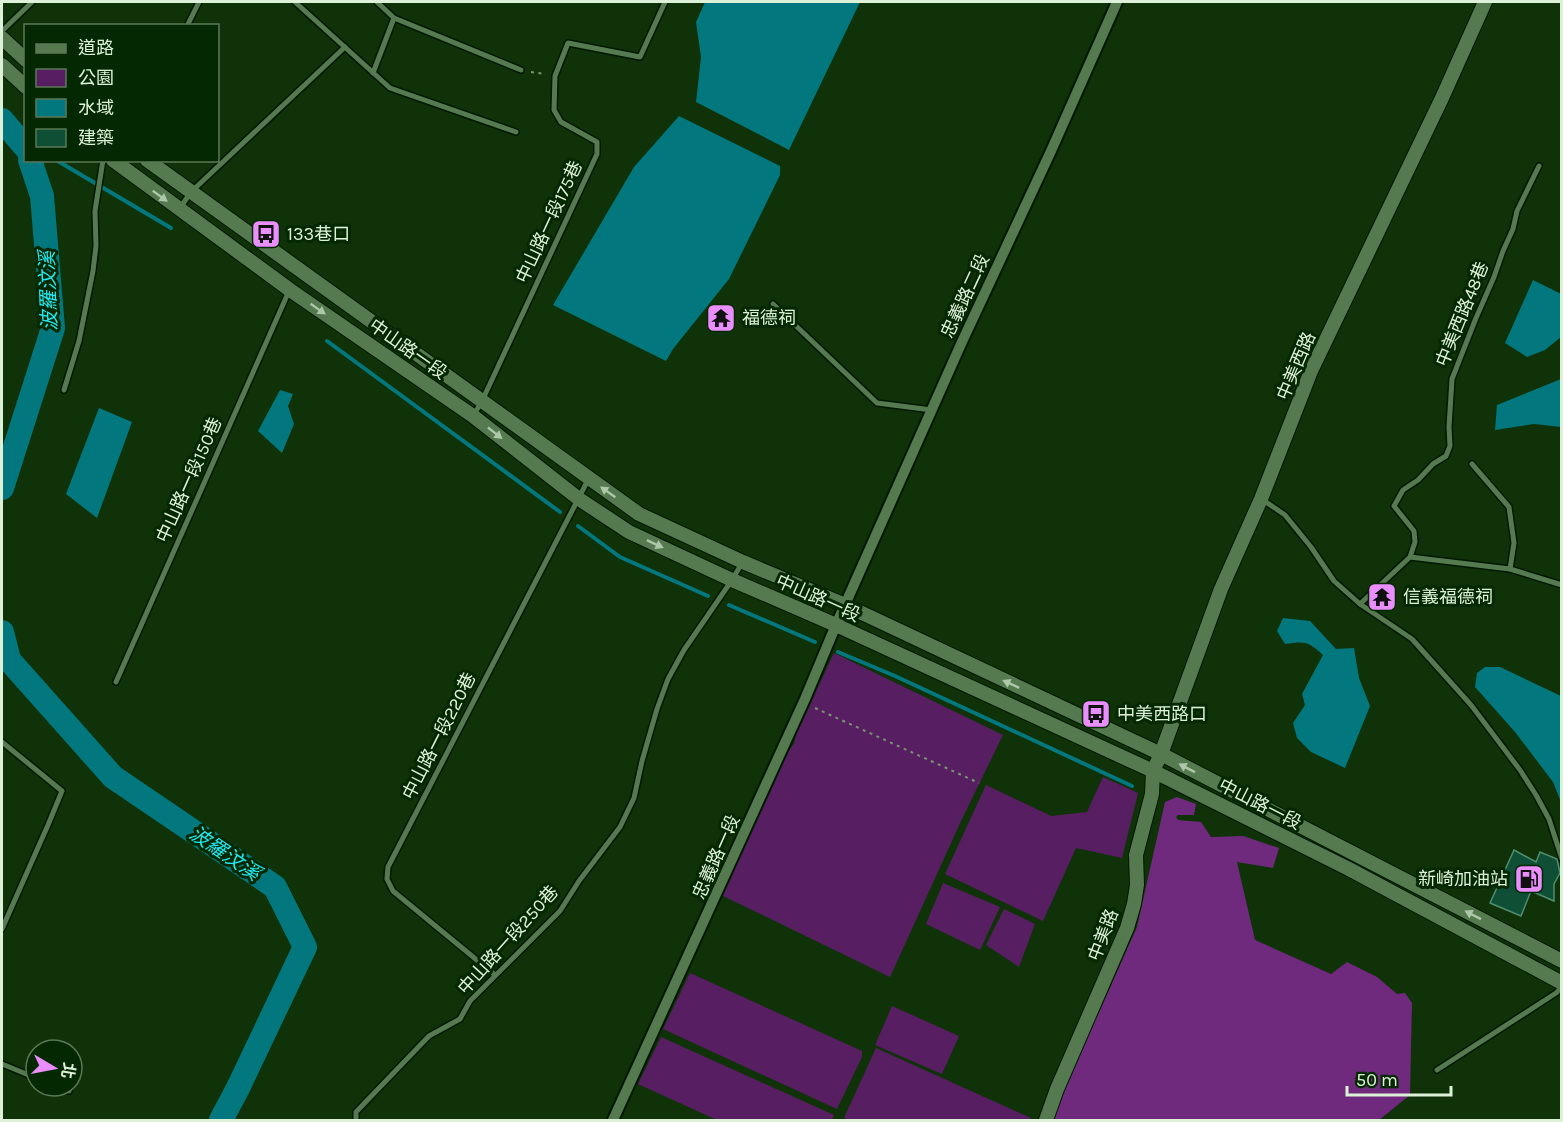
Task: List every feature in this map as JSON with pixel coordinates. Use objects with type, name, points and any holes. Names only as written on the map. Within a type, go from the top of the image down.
[{"type":"street","name":"忠義路二段","points":[[845,605],[1117,2]]},
{"type":"street","name":"中美西路","points":[[1161,754],[1221,590],[1261,499],[1311,371],[1442,98],[1485,2]]},
{"type":"street","points":[[2,38],[24,58]]},
{"type":"street","points":[[2,65],[24,85]]},
{"type":"street","name":"中山路一段","points":[[116,162],[290,290],[472,416],[579,499],[629,532],[1153,771],[1348,869],[1562,985]]},
{"type":"street","name":"中山路一段","points":[[150,162],[639,514],[743,562],[845,605],[1161,754],[1562,961]]},
{"type":"street","name":"忠義路一段","points":[[614,1120],[805,699],[845,605]]},
{"type":"street","name":"中美路","points":[[1046,1120],[1127,927],[1137,885],[1136,855],[1152,794],[1153,771],[1161,754]]},
{"type":"street","points":[[1348,869],[1357,855]]},
{"type":"street","points":[[1489,945],[1499,928]]},
{"type":"lane","points":[[2,31],[32,2]]},
{"type":"lane","points":[[188,24],[199,2]]},
{"type":"lane","points":[[295,2],[390,88],[516,132]]},
{"type":"lane","points":[[377,2],[394,18],[521,70]]},
{"type":"lane","name":"中山路一段175巷","points":[[472,416],[482,401],[597,154],[597,142],[561,122],[554,110],[555,76],[568,43],[640,57],[665,2]]},
{"type":"lane","points":[[373,73],[394,18]]},
{"type":"lane","points":[[179,210],[191,192],[345,47]]},
{"type":"lane","points":[[64,390],[79,341],[93,271],[96,246],[95,211],[103,162]]},
{"type":"lane","name":"中美西路48巷","points":[[1410,557],[1415,542],[1414,531],[1394,506],[1403,490],[1446,456],[1450,446],[1449,405],[1452,379],[1514,229],[1517,211],[1539,166]]},
{"type":"lane","name":"中山路一段150巷","points":[[116,682],[290,290]]},
{"type":"lane","points":[[773,304],[877,403],[932,410]]},
{"type":"lane","points":[[1472,464],[1509,507],[1514,543],[1510,569]]},
{"type":"lane","name":"中山路一段220巷","points":[[495,975],[393,891],[387,879],[388,867],[589,478]]},
{"type":"lane","points":[[1261,499],[1285,515],[1311,547],[1334,581],[1359,604],[1412,639],[1470,705],[1507,752],[1536,795],[1549,819],[1562,859]]},
{"type":"lane","points":[[1359,604],[1410,557],[1510,569],[1562,585]]},
{"type":"lane","name":"中山路一段250巷","points":[[356,1120],[356,1112],[429,1036],[460,1019],[470,1001],[560,911],[579,881],[620,827],[634,798],[642,761],[668,679],[743,562]]},
{"type":"lane","points":[[2,742],[62,791],[2,929]]},
{"type":"lane","points":[[1437,1070],[1556,993],[1562,985]]},
{"type":"lane","points":[[2,1064],[24,1073]]},
{"type":"path","points":[[521,70],[555,76]]},
{"type":"path","points":[[805,699],[807,704],[979,783]]},
{"type":"green space","points":[[834,653],[1003,735],[890,977],[717,893],[770,774],[794,744],[796,734]]},
{"type":"green space","points":[[1103,777],[1138,793],[1122,858],[1076,848],[1043,921],[945,874],[986,785],[1051,816],[1087,812]]},
{"type":"green space","points":[[943,883],[1000,907],[980,950],[926,924]]},
{"type":"green space","points":[[1004,909],[1035,924],[1019,967],[986,945]]},
{"type":"green space","points":[[690,973],[862,1051],[862,1057],[837,1109],[663,1029]]},
{"type":"green space","points":[[892,1006],[959,1036],[942,1074],[875,1045]]},
{"type":"green space","points":[[661,1037],[834,1115],[832,1120],[717,1120],[638,1084]]},
{"type":"green space","points":[[876,1048],[1031,1118],[1030,1120],[849,1120],[844,1118]]},
{"type":"shaded area","points":[[1177,797],[1196,804],[1194,815],[1178,815],[1176,817],[1178,820],[1201,822],[1211,837],[1243,836],[1279,848],[1273,868],[1237,862],[1255,940],[1331,974],[1347,962],[1377,977],[1397,994],[1405,993],[1412,1003],[1410,1095],[1379,1120],[1054,1120],[1060,1100],[1137,927],[1165,802]]},
{"type":"water","points":[[705,2],[860,2],[789,150],[696,102],[701,57],[696,22]]},
{"type":"water","points":[[679,116],[780,166],[780,175],[729,279],[666,361],[553,305],[634,167]]},
{"type":"water","points":[[1533,280],[1561,294],[1561,337],[1545,350],[1527,357],[1505,343]]},
{"type":"water","points":[[1561,379],[1561,427],[1534,424],[1495,430],[1497,405]]},
{"type":"water","points":[[280,390],[293,394],[288,406],[294,424],[282,453],[258,431]]},
{"type":"water","points":[[99,408],[132,422],[97,518],[66,494]]},
{"type":"water","points":[[1283,618],[1310,621],[1336,649],[1354,648],[1359,678],[1370,706],[1345,768],[1311,752],[1297,738],[1293,723],[1305,705],[1302,694],[1323,655],[1306,643],[1285,644],[1277,631]]},
{"type":"water","points":[[1485,667],[1500,667],[1561,696],[1561,802],[1553,782],[1515,732],[1475,687],[1477,673]]},
{"type":"building","name":"新崎加油站","points":[[1514,850],[1536,862],[1540,852],[1557,859],[1560,873],[1554,884],[1554,901],[1531,891],[1521,916],[1490,903]]},
{"type":"waterway","name":"波羅汶溪","points":[[2,120],[24,146]]},
{"type":"waterway","name":"波羅汶溪","points":[[2,488],[53,328],[42,196],[31,162]]},
{"type":"waterway","points":[[59,162],[171,228]]},
{"type":"waterway","points":[[327,341],[560,512]]},
{"type":"waterway","points":[[578,526],[620,557],[708,596]]},
{"type":"waterway","points":[[729,605],[815,642]]},
{"type":"waterway","name":"波羅汶溪","points":[[2,632],[9,660],[113,777],[275,887],[305,947],[221,1120]]},
{"type":"waterway","points":[[838,652],[895,676],[1132,786]]},
{"type":"place","name":"133巷口","points":[[266,234]]},
{"type":"place","name":"福德祠","points":[[721,318]]},
{"type":"place","name":"信義福德祠","points":[[1382,597]]},
{"type":"place","name":"中美西路口","points":[[1096,714]]},
{"type":"place","name":"新崎加油站","points":[[1529,879]]}]
